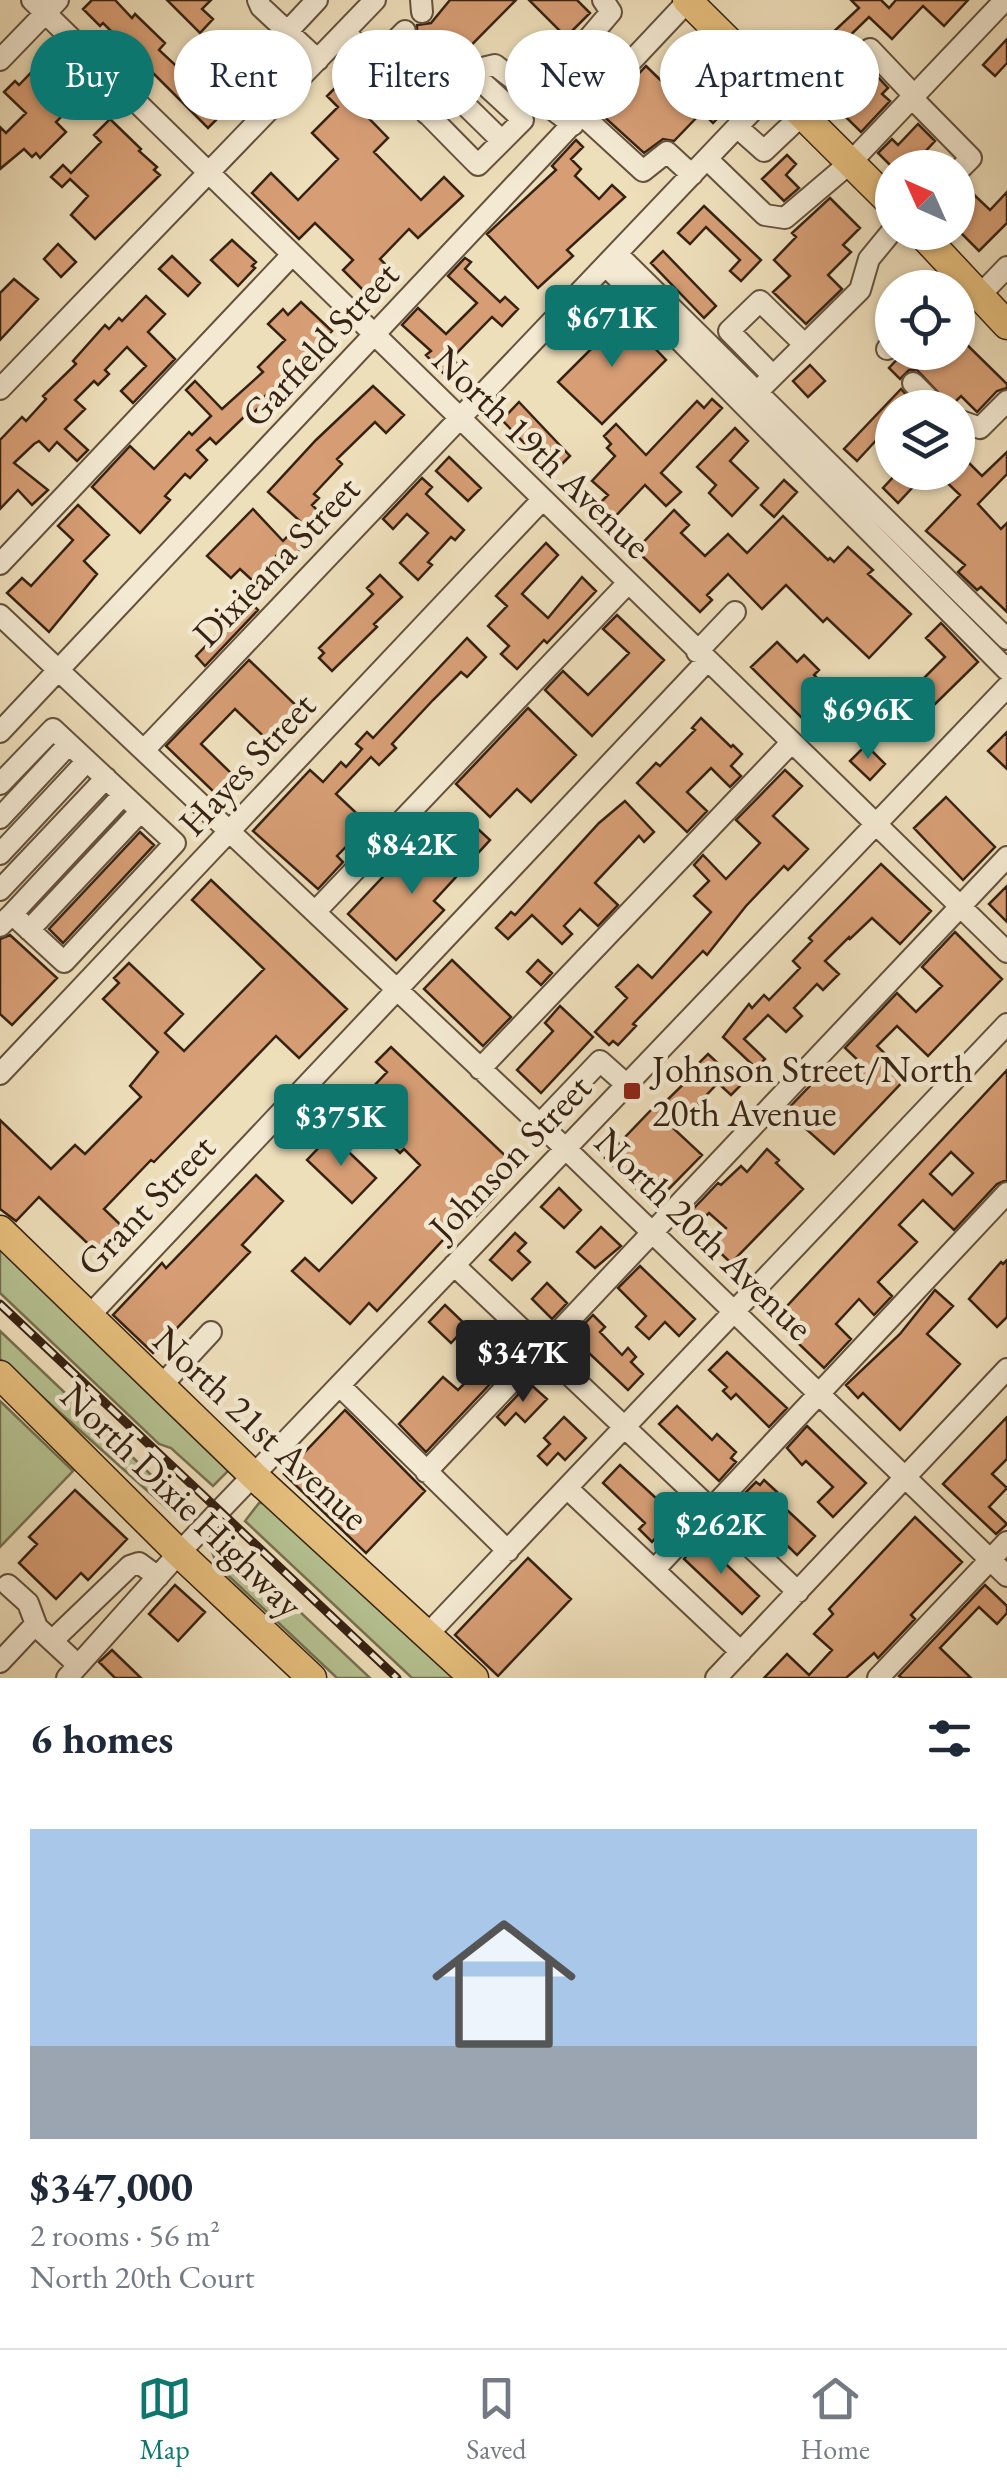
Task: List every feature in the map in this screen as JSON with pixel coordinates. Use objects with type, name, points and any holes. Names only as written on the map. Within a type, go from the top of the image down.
[{"type":"main road","points":[[695,3],[720,30]]},
{"type":"main road","points":[[807,120],[875,187]]},
{"type":"main road","points":[[934,250],[950,270]]},
{"type":"main road","points":[[975,297],[1007,325]]},
{"type":"main road","name":"North 21st Avenue","points":[[0,1230],[255,1477],[474,1678]]},
{"type":"main road","name":"North Dixie Highway","points":[[0,1375],[312,1678]]},
{"type":"street","points":[[258,0],[285,30]]},
{"type":"street","points":[[289,30],[317,0]]},
{"type":"street","points":[[346,30],[375,0]]},
{"type":"street","points":[[596,30],[611,12],[604,0]]},
{"type":"street","name":"Garfield Street","points":[[640,58],[695,3]]},
{"type":"street","points":[[707,158],[765,215],[785,218],[851,162],[1003,3]]},
{"type":"street","points":[[0,60],[45,4]]},
{"type":"street","name":"North 19th Avenue","points":[[45,4],[208,174],[374,338],[1007,952]]},
{"type":"street","points":[[0,389],[332,45]]},
{"type":"street","points":[[312,55],[318,60]]},
{"type":"street","points":[[879,58],[963,150]]},
{"type":"street","points":[[432,120],[478,165],[523,120],[485,85]]},
{"type":"street","points":[[481,120],[502,141]]},
{"type":"street","name":"Garfield Street","points":[[0,732],[577,120]]},
{"type":"street","points":[[591,120],[643,171],[667,152],[692,175]]},
{"type":"street","name":"Dixieana Street","points":[[144,750],[743,120]]},
{"type":"street","points":[[736,127],[764,151],[797,120]]},
{"type":"street","points":[[758,390],[860,290],[869,259],[877,250]]},
{"type":"street","points":[[0,564],[292,256]]},
{"type":"street","points":[[612,260],[758,390],[1007,640]]},
{"type":"street","points":[[975,282],[1007,267]]},
{"type":"street","points":[[804,344],[760,301],[728,331],[758,390],[1007,670]]},
{"type":"street","points":[[913,383],[920,390]]},
{"type":"street","points":[[975,426],[980,428],[1007,401]]},
{"type":"street","name":"Hayes Street","points":[[0,1074],[542,500]]},
{"type":"street","points":[[315,912],[627,584]]},
{"type":"street","name":"Grant Street","points":[[89,1316],[397,992],[702,656],[735,612]]},
{"type":"street","name":"North 20th Avenue","points":[[0,616],[540,1124],[1007,1576]]},
{"type":"street","name":"Johnson Street","points":[[72,1671],[179,1553],[1007,687]]},
{"type":"street","points":[[0,784],[53,729],[175,843],[64,962],[29,930],[6,920],[123,795]]},
{"type":"street","points":[[480,1069],[791,743]]},
{"type":"street","points":[[0,818],[69,744]]},
{"type":"street","points":[[0,854],[88,761]]},
{"type":"street","points":[[0,890],[106,778]]},
{"type":"street","points":[[29,930],[141,811]]},
{"type":"street","points":[[426,1472],[1007,857]]},
{"type":"street","points":[[428,1634],[1007,1024]]},
{"type":"street","points":[[540,1124],[600,1061],[627,1085]]},
{"type":"street","points":[[565,1098],[592,1122]]},
{"type":"street","points":[[654,1570],[1007,1193]]},
{"type":"street","points":[[454,1266],[798,1592]]},
{"type":"street","points":[[160,1386],[212,1332]]},
{"type":"street","points":[[716,1678],[1007,1369]]},
{"type":"street","points":[[340,1386],[508,1552]]},
{"type":"street","points":[[568,1489],[741,1652]]},
{"type":"street","points":[[878,1678],[1007,1542]]},
{"type":"street","points":[[45,1634],[130,1566],[139,1563],[158,1577]]},
{"type":"street","points":[[8,1585],[28,1604],[72,1671]]},
{"type":"street","points":[[0,1662],[31,1629],[45,1634]]},
{"type":"green space","points":[[0,1247],[228,1464],[228,1471],[213,1486],[171,1448],[159,1444],[0,1293]]},
{"type":"green space","points":[[0,1331],[189,1511],[181,1518],[171,1512],[0,1359]]},
{"type":"green space","points":[[0,1401],[73,1471],[0,1547]]},
{"type":"green space","points":[[259,1503],[266,1503],[457,1678],[412,1678],[245,1521]]},
{"type":"green space","points":[[225,1541],[370,1678],[337,1678],[217,1565],[212,1552]]},
{"type":"building","points":[[92,0],[115,0],[132,18],[135,14],[152,30],[110,30],[83,9]]},
{"type":"building","points":[[167,0],[211,0],[202,9],[213,19],[203,30],[197,30]]},
{"type":"building","points":[[450,0],[516,0],[485,31],[417,30],[417,25],[431,23]]},
{"type":"building","points":[[529,0],[577,0],[590,13],[573,30],[559,30]]},
{"type":"building","points":[[851,0],[881,0],[889,8],[896,0],[968,0],[944,26],[923,6],[892,39],[869,17],[856,30],[835,30],[859,8]]},
{"type":"building","points":[[154,32],[165,43],[159,50],[174,64],[174,94],[154,74]]},
{"type":"building","points":[[1007,39],[1007,63],[995,76],[983,65]]},
{"type":"building","points":[[646,66],[660,80],[660,120],[694,120],[674,141],[663,139],[644,153],[608,120],[640,120],[640,72]]},
{"type":"building","points":[[30,74],[30,120],[58,120],[66,132],[40,158],[36,153],[32,157],[24,149],[0,169],[0,127],[6,133],[26,113],[4,92],[15,81],[19,85]]},
{"type":"building","points":[[879,78],[888,88],[882,94],[890,101],[879,113]]},
{"type":"building","points":[[332,113],[332,120],[371,120],[388,138],[374,152],[421,200],[444,177],[463,196],[418,238],[409,229],[380,259],[391,270],[367,294],[343,270],[353,260],[315,223],[299,239],[252,193],[271,173],[298,200],[338,159],[312,133]]},
{"type":"building","points":[[111,120],[141,149],[160,175],[95,239],[71,215],[88,196],[70,179],[62,187],[51,177],[63,165],[71,173],[101,142],[94,135]]},
{"type":"building","points":[[200,120],[216,120],[208,128]]},
{"type":"building","points":[[849,120],[872,120],[861,132]]},
{"type":"building","points":[[918,124],[935,141],[927,150],[881,150],[892,139],[898,145]]},
{"type":"building","points":[[576,140],[583,147],[571,159],[581,169],[575,176],[599,199],[612,185],[625,197],[567,250],[573,256],[538,288],[487,234],[556,170],[552,166]]},
{"type":"building","points":[[787,155],[796,164],[786,175],[799,188],[784,201],[762,179]]},
{"type":"building","points":[[1007,192],[1007,223],[979,251],[975,247],[975,196],[990,210]]},
{"type":"building","points":[[830,198],[860,228],[843,245],[851,252],[828,275],[842,289],[806,324],[773,292],[790,276],[774,260],[796,237],[792,233]]},
{"type":"building","points":[[704,206],[761,260],[741,281],[730,271],[740,260],[706,227],[690,244],[678,233]]},
{"type":"building","points":[[232,240],[256,262],[238,286],[211,260]]},
{"type":"building","points":[[58,244],[76,262],[61,277],[44,259]]},
{"type":"building","points":[[663,251],[716,306],[704,318],[651,263]]},
{"type":"building","points":[[172,256],[200,283],[188,296],[159,269]]},
{"type":"building","points":[[465,258],[471,262],[465,269],[500,302],[505,297],[518,309],[502,326],[492,317],[452,358],[459,366],[447,377],[426,355],[431,351],[402,325],[418,308],[446,334],[477,303],[448,276]]},
{"type":"building","points":[[14,279],[38,299],[0,340],[0,293]]},
{"type":"building","points":[[146,296],[165,314],[148,332],[175,359],[133,403],[121,391],[146,366],[127,347],[105,370],[109,374],[98,385],[94,381],[75,400],[85,409],[65,429],[88,450],[77,461],[57,442],[49,451],[39,441],[34,444],[14,463],[48,490],[32,505],[18,490],[0,509],[0,440],[22,417],[26,421],[105,325],[109,329],[119,318],[122,321]]},
{"type":"building","points":[[301,302],[332,331],[265,396],[268,399],[248,418],[246,415],[216,444],[210,438],[197,450],[207,460],[190,478],[185,474],[165,496],[170,500],[140,533],[92,487],[130,446],[154,469],[189,432],[192,435],[211,416],[186,390],[195,381],[222,409],[263,372],[258,367],[285,340],[268,324],[283,309],[288,315]]},
{"type":"building","points":[[624,316],[666,360],[602,424],[558,382]]},
{"type":"building","points":[[975,353],[1007,384],[977,412],[975,390],[936,390],[917,370],[975,370]]},
{"type":"building","points":[[810,365],[825,381],[808,397],[793,381]]},
{"type":"building","points":[[891,370],[909,370],[900,379]]},
{"type":"building","points":[[373,386],[404,415],[386,433],[375,422],[337,459],[342,464],[314,494],[319,498],[312,505],[331,524],[288,562],[279,553],[253,581],[240,569],[231,578],[207,556],[253,509],[283,541],[301,522],[268,492]]},
{"type":"building","points":[[712,399],[722,408],[661,473],[681,492],[666,506],[645,485],[610,522],[595,508],[608,495],[592,481],[615,456],[607,448],[611,444],[604,436],[616,424],[646,455],[697,401],[704,408]]},
{"type":"building","points":[[519,402],[570,456],[553,473],[502,420]]},
{"type":"building","points":[[875,416],[875,441],[857,461],[844,449]]},
{"type":"building","points":[[735,428],[748,441],[730,461],[758,488],[732,516],[709,493],[716,485],[697,467]]},
{"type":"building","points":[[1007,452],[1007,474],[978,504],[1001,529],[1007,523],[1007,612],[958,572],[965,565],[926,531],[960,495],[955,490],[975,490],[975,469],[982,476]]},
{"type":"building","points":[[449,457],[481,488],[468,501],[436,471]]},
{"type":"building","points":[[422,478],[432,487],[426,494],[464,530],[455,540],[451,537],[428,562],[432,565],[418,580],[400,563],[428,533],[407,514],[393,529],[383,519]]},
{"type":"building","points":[[784,480],[797,492],[774,517],[761,505]]},
{"type":"building","points":[[885,490],[910,490],[898,503]]},
{"type":"building","points":[[78,505],[109,535],[84,561],[97,574],[49,632],[7,593],[22,578],[31,586],[73,540],[58,526]]},
{"type":"building","points":[[674,510],[689,525],[681,533],[705,556],[728,534],[747,553],[783,516],[828,560],[834,562],[848,547],[873,570],[868,574],[911,614],[869,658],[827,618],[823,622],[786,585],[762,609],[728,574],[707,595],[712,600],[700,612],[636,550]]},
{"type":"building","points":[[546,543],[558,555],[522,594],[548,618],[582,577],[596,591],[517,669],[501,654],[509,646],[488,626],[507,606],[496,596]]},
{"type":"building","points":[[380,575],[402,597],[332,671],[319,658],[324,653],[319,648],[373,594],[367,588]]},
{"type":"building","points":[[249,601],[258,610],[205,666],[196,656]]},
{"type":"building","points":[[617,615],[664,660],[592,736],[545,690],[563,671],[588,695],[629,653],[603,629]]},
{"type":"building","points":[[941,623],[978,662],[930,709],[911,691],[945,657],[926,638]]},
{"type":"building","points":[[467,638],[486,657],[467,677],[461,672],[433,700],[392,744],[396,748],[379,765],[371,757],[336,794],[368,824],[337,856],[343,862],[318,889],[253,831],[310,770],[323,782],[341,762],[346,767],[362,749],[356,744],[367,732],[373,738]]},
{"type":"building","points":[[777,642],[797,662],[804,655],[819,670],[814,675],[834,694],[807,723],[751,667]]},
{"type":"building","points":[[249,660],[309,718],[278,750],[235,709],[201,744],[233,775],[216,794],[166,746]]},
{"type":"building","points":[[528,708],[576,755],[531,802],[517,789],[490,817],[456,784]]},
{"type":"building","points":[[701,718],[742,754],[731,766],[741,776],[730,787],[711,768],[687,792],[707,811],[687,832],[637,783],[656,763],[660,766],[695,730],[692,728]]},
{"type":"building","points":[[1007,732],[1007,769],[988,751]]},
{"type":"building","points":[[866,745],[885,764],[870,780],[850,761]]},
{"type":"building","points":[[785,770],[802,786],[773,816],[808,849],[788,870],[784,866],[707,955],[703,951],[618,1045],[613,1041],[609,1045],[595,1032],[627,998],[616,987],[638,965],[652,978],[711,912],[694,896],[709,881],[694,865],[703,855],[726,879],[760,843],[736,820]]},
{"type":"building","points":[[946,797],[995,847],[963,880],[914,828]]},
{"type":"building","points":[[625,801],[654,832],[644,842],[639,836],[595,883],[618,905],[598,926],[580,909],[564,926],[572,934],[562,944],[532,915],[508,939],[496,928],[511,912],[515,915],[599,823]]},
{"type":"building","points":[[479,830],[490,840],[434,901],[444,910],[396,960],[348,914],[395,864],[409,877],[444,840],[457,853]]},
{"type":"building","points":[[140,832],[154,845],[63,943],[49,929]]},
{"type":"building","points":[[881,864],[931,911],[900,944],[872,918],[849,937],[825,961],[839,974],[823,990],[817,984],[794,1008],[802,1016],[786,1032],[768,1015],[744,1039],[765,1059],[756,1068],[723,1037],[749,1004],[752,1008],[764,995],[769,1000],[800,968],[793,961],[812,941],[809,938]]},
{"type":"building","points":[[211,880],[347,1009],[299,1058],[276,1036],[154,1162],[151,1160],[104,1209],[128,1232],[103,1258],[39,1197],[16,1221],[0,1209],[0,1120],[51,1169],[75,1145],[85,1154],[141,1097],[130,1086],[158,1052],[103,999],[119,983],[114,978],[129,963],[183,1014],[165,1033],[184,1051],[264,969],[192,900]]},
{"type":"building","points":[[1007,886],[1007,922],[989,904]]},
{"type":"building","points":[[955,932],[1002,979],[928,1056],[897,1026],[877,1046],[908,1076],[834,1154],[786,1111],[828,1067],[844,1083],[862,1064],[845,1048],[897,993],[916,1012],[942,986],[922,967]]},
{"type":"building","points":[[10,935],[57,978],[12,1025],[0,1014],[0,939]]},
{"type":"building","points":[[452,960],[511,1017],[483,1046],[424,989]]},
{"type":"building","points":[[538,960],[552,973],[541,985],[527,972]]},
{"type":"building","points":[[560,1006],[593,1037],[541,1093],[517,1070],[553,1031],[545,1023]]},
{"type":"building","points":[[391,1047],[515,1165],[491,1190],[496,1195],[476,1216],[471,1210],[377,1311],[369,1303],[350,1324],[292,1271],[305,1258],[319,1271],[420,1165],[404,1149],[400,1153],[353,1108],[387,1072],[376,1062]]},
{"type":"building","points":[[708,1054],[741,1085],[731,1095],[718,1083],[674,1129],[702,1155],[653,1205],[605,1158],[653,1108],[656,1111],[701,1067],[698,1064]]},
{"type":"building","points":[[1007,1070],[1007,1180],[997,1184],[954,1230],[923,1200],[899,1225],[917,1242],[878,1282],[892,1296],[874,1315],[859,1299],[836,1324],[851,1339],[824,1368],[774,1320]],"holes":[[[951,1152],[973,1173],[952,1195],[930,1174]]]},
{"type":"building","points":[[331,1135],[376,1178],[352,1203],[307,1160]]},
{"type":"building","points":[[767,1149],[803,1189],[731,1263],[711,1244],[726,1228],[709,1213],[686,1235],[677,1226],[718,1183],[721,1185],[741,1166],[747,1172]]},
{"type":"building","points":[[256,1175],[283,1201],[242,1245],[250,1252],[153,1353],[113,1315],[162,1263],[166,1268]]},
{"type":"building","points":[[559,1188],[581,1210],[564,1228],[541,1207]]},
{"type":"building","points":[[601,1227],[621,1246],[595,1268],[577,1252]]},
{"type":"building","points":[[515,1233],[526,1243],[518,1251],[530,1262],[512,1280],[490,1260]]},
{"type":"building","points":[[1007,1260],[1007,1317],[997,1327],[969,1299]]},
{"type":"building","points":[[640,1266],[695,1319],[679,1336],[665,1322],[649,1339],[636,1327],[646,1316],[618,1288]]},
{"type":"building","points":[[547,1283],[567,1303],[552,1319],[532,1299]]},
{"type":"building","points":[[935,1290],[953,1306],[927,1334],[960,1364],[900,1430],[863,1393],[858,1398],[846,1385],[900,1334]]},
{"type":"building","points":[[445,1305],[467,1326],[451,1343],[429,1322]]},
{"type":"building","points":[[593,1315],[605,1327],[600,1332],[622,1355],[628,1348],[636,1357],[631,1362],[643,1374],[628,1390],[572,1337]]},
{"type":"building","points":[[490,1347],[508,1365],[426,1452],[399,1424],[443,1377],[458,1390],[476,1372],[471,1367]]},
{"type":"building","points":[[727,1352],[787,1408],[769,1427],[736,1394],[731,1399],[723,1391],[727,1387],[709,1370]]},
{"type":"building","points":[[529,1383],[547,1399],[525,1422],[516,1413],[505,1425],[497,1417]]},
{"type":"building","points":[[677,1406],[712,1440],[717,1434],[736,1452],[731,1458],[736,1462],[719,1481],[659,1424]]},
{"type":"building","points":[[345,1410],[425,1491],[366,1553],[284,1474]]},
{"type":"building","points":[[564,1417],[586,1438],[565,1460],[558,1453],[547,1465],[538,1456],[550,1444],[544,1438]]},
{"type":"building","points":[[1007,1417],[1007,1459],[992,1474],[1007,1488],[989,1507],[1007,1524],[996,1534],[943,1484]]},
{"type":"building","points":[[807,1426],[866,1483],[833,1517],[818,1502],[833,1487],[806,1461],[802,1465],[787,1448]]},
{"type":"building","points":[[620,1465],[681,1521],[664,1540],[658,1535],[652,1542],[639,1529],[645,1523],[603,1483]]},
{"type":"building","points":[[764,1480],[777,1492],[773,1497],[815,1536],[797,1555],[739,1499],[756,1482],[760,1485]]},
{"type":"building","points":[[75,1490],[127,1539],[88,1580],[81,1573],[56,1599],[19,1563],[37,1544],[29,1537]]},
{"type":"building","points":[[915,1517],[962,1562],[911,1615],[915,1619],[878,1658],[874,1653],[846,1678],[764,1678],[787,1654],[809,1675],[832,1650],[814,1634],[833,1614],[829,1609]]},
{"type":"building","points":[[701,1540],[759,1596],[742,1614],[684,1559]]},
{"type":"building","points":[[528,1558],[571,1599],[498,1676],[455,1635]]},
{"type":"building","points":[[175,1585],[205,1612],[178,1641],[149,1614]]},
{"type":"building","points":[[985,1585],[1007,1606],[1007,1613],[997,1624],[979,1607],[940,1648],[971,1678],[899,1676]]},
{"type":"building","points":[[112,1650],[141,1678],[115,1678],[99,1662]]},
{"type":"railway","points":[[0,1304],[397,1678]]},
{"type":"place","name":"Johnson Street/North 20th Avenue","points":[[632,1091]]}]
